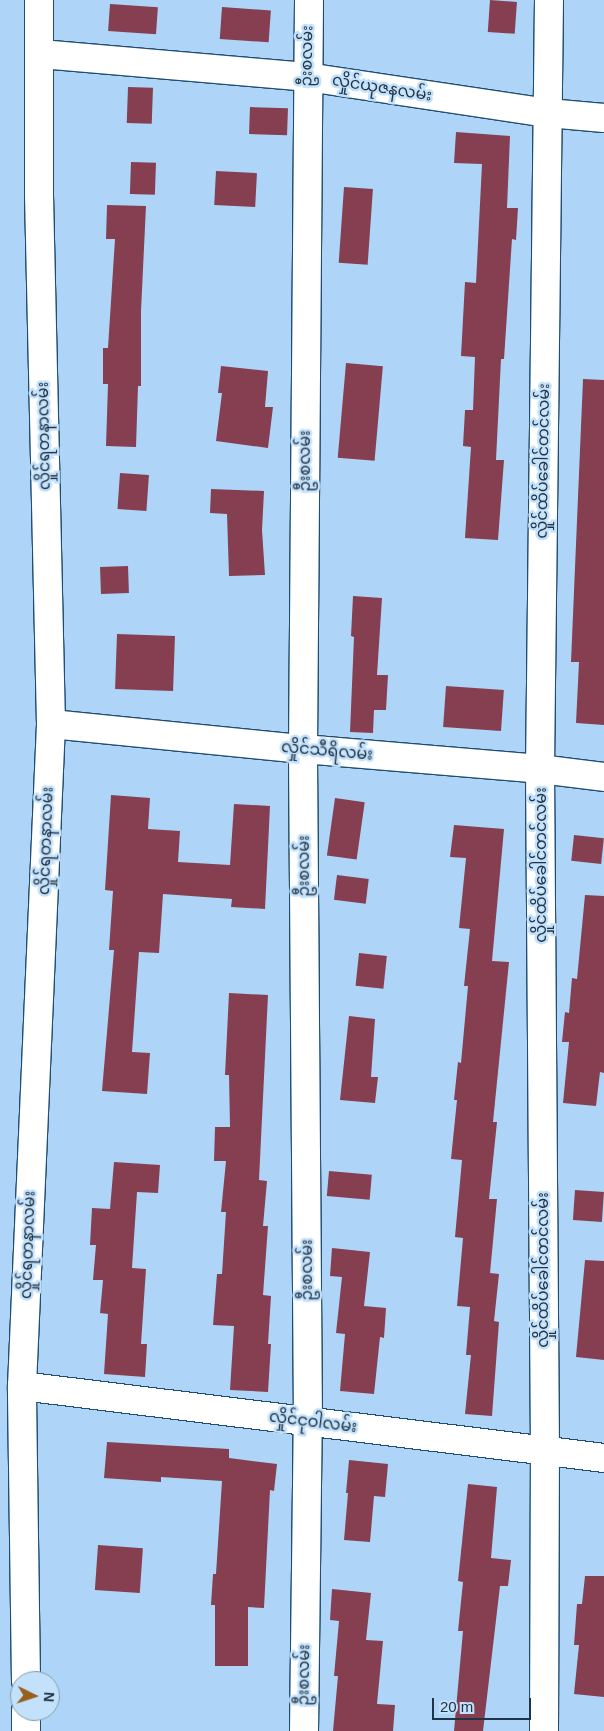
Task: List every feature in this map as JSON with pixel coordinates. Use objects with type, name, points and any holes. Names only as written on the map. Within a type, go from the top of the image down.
[{"type":"street","name":"လှိုင်ရတနာလမ်း","points":[[26,1671],[22,1386],[51,724],[39,195],[39,0]]},
{"type":"street","name":"ဦးစလမ်း","points":[[304,1731],[308,1422],[303,750],[309,0]]},
{"type":"street","name":"လှိုင်ထိပ်ခေါင်တင်လမ်း","points":[[544,1731],[540,769],[549,0]]},
{"type":"street","name":"လှိုင်ယုဇနလမ်း","points":[[40,54],[307,76],[548,113],[604,118]]},
{"type":"street","name":"လှိုင်သီရိလမ်း","points":[[51,724],[303,750],[540,769],[604,777]]},
{"type":"street","name":"လှိုင်ငုဝါလမ်း","points":[[22,1386],[604,1458]]},
{"type":"building","points":[[490,0],[517,2],[515,34],[488,32]]},
{"type":"building","points":[[110,4],[158,7],[156,34],[108,31]]},
{"type":"building","points":[[222,7],[271,10],[269,42],[220,39]]},
{"type":"building","points":[[128,87],[153,88],[152,124],[127,123]]},
{"type":"building","points":[[250,107],[288,108],[287,135],[249,134]]},
{"type":"building","points":[[456,132],[510,136],[507,208],[518,208],[516,240],[512,239],[504,359],[501,359],[496,460],[504,460],[498,540],[465,538],[471,447],[463,446],[465,410],[473,410],[475,357],[461,356],[465,282],[476,283],[482,164],[454,163]]},
{"type":"building","points":[[131,162],[156,163],[155,195],[130,194]]},
{"type":"building","points":[[216,171],[257,173],[255,207],[214,205]]},
{"type":"building","points":[[344,187],[373,189],[368,265],[339,263]]},
{"type":"building","points":[[107,205],[146,206],[141,311],[141,386],[138,386],[136,447],[106,446],[108,384],[103,384],[103,348],[108,348],[115,239],[106,239]]},
{"type":"building","points":[[346,363],[383,366],[375,461],[338,458]]},
{"type":"building","points":[[221,366],[268,371],[265,407],[273,407],[268,448],[216,441],[222,393],[218,393]]},
{"type":"building","points":[[583,379],[604,380],[604,725],[576,723],[579,662],[571,662]]},
{"type":"building","points":[[120,473],[149,475],[146,511],[117,509]]},
{"type":"building","points":[[211,489],[264,491],[262,530],[265,575],[229,576],[227,514],[210,513]]},
{"type":"building","points":[[128,566],[129,593],[101,594],[100,567]]},
{"type":"building","points":[[353,596],[382,598],[377,675],[388,675],[386,710],[374,710],[373,733],[350,732],[354,637],[351,636]]},
{"type":"building","points":[[117,634],[175,636],[173,691],[115,689]]},
{"type":"building","points":[[446,686],[504,690],[501,731],[443,727]]},
{"type":"building","points":[[111,795],[150,798],[148,829],[180,831],[178,862],[230,865],[234,804],[270,806],[265,909],[231,907],[232,899],[163,894],[159,953],[139,952],[132,1052],[150,1053],[147,1094],[102,1091],[114,950],[109,950],[113,891],[105,890]]},
{"type":"building","points":[[335,798],[365,802],[357,860],[327,855]]},
{"type":"building","points":[[454,825],[504,829],[492,961],[509,962],[493,1122],[497,1122],[489,1199],[497,1199],[490,1273],[499,1274],[494,1321],[499,1322],[492,1416],[465,1414],[471,1355],[466,1355],[470,1307],[457,1306],[463,1238],[455,1237],[462,1160],[451,1159],[457,1100],[454,1100],[458,1062],[461,1063],[468,986],[464,986],[470,929],[459,928],[466,858],[450,857]]},
{"type":"building","points":[[574,835],[604,838],[601,864],[571,861]]},
{"type":"building","points":[[337,875],[369,879],[366,904],[334,900]]},
{"type":"building","points":[[585,895],[604,896],[604,1073],[600,1072],[596,1106],[563,1103],[569,1042],[562,1042],[565,1012],[569,1013],[572,978],[577,979]]},
{"type":"building","points":[[359,953],[387,956],[383,989],[356,986]]},
{"type":"building","points":[[229,993],[268,995],[259,1180],[267,1181],[263,1226],[268,1226],[263,1295],[271,1296],[268,1392],[230,1390],[234,1326],[213,1325],[217,1274],[222,1274],[226,1212],[221,1212],[226,1161],[214,1161],[215,1127],[230,1127],[229,1075],[225,1075]]},
{"type":"building","points":[[349,1016],[375,1019],[371,1077],[378,1077],[375,1103],[340,1100]]},
{"type":"building","points":[[114,1162],[160,1165],[158,1193],[137,1192],[132,1268],[146,1269],[141,1344],[147,1344],[145,1377],[104,1374],[108,1314],[100,1313],[103,1280],[93,1280],[96,1245],[90,1245],[92,1208],[110,1209]]},
{"type":"building","points":[[329,1171],[372,1175],[370,1200],[327,1196]]},
{"type":"building","points":[[575,1190],[604,1192],[602,1222],[573,1220]]},
{"type":"building","points":[[332,1248],[370,1252],[364,1306],[386,1308],[384,1338],[380,1337],[374,1394],[340,1391],[345,1334],[336,1333],[342,1277],[330,1276]]},
{"type":"building","points":[[585,1260],[604,1261],[604,1360],[576,1357]]},
{"type":"building","points":[[107,1442],[229,1449],[229,1458],[277,1464],[274,1491],[270,1490],[264,1608],[248,1607],[248,1666],[215,1666],[215,1605],[211,1605],[213,1574],[216,1574],[222,1481],[161,1477],[161,1482],[104,1478]]},
{"type":"building","points":[[349,1460],[388,1464],[385,1497],[374,1496],[370,1542],[344,1540]]},
{"type":"building","points":[[468,1484],[497,1487],[491,1558],[511,1560],[508,1586],[500,1586],[483,1731],[454,1731],[463,1631],[458,1631],[463,1582],[458,1581]]},
{"type":"building","points":[[98,1545],[143,1548],[140,1593],[95,1590]]},
{"type":"building","points":[[585,1576],[604,1576],[604,1697],[574,1694],[579,1645],[574,1645],[577,1604],[582,1604]]},
{"type":"building","points":[[332,1589],[371,1593],[366,1640],[383,1641],[377,1704],[395,1705],[393,1731],[333,1731],[338,1676],[334,1676],[339,1621],[330,1620]]}]
